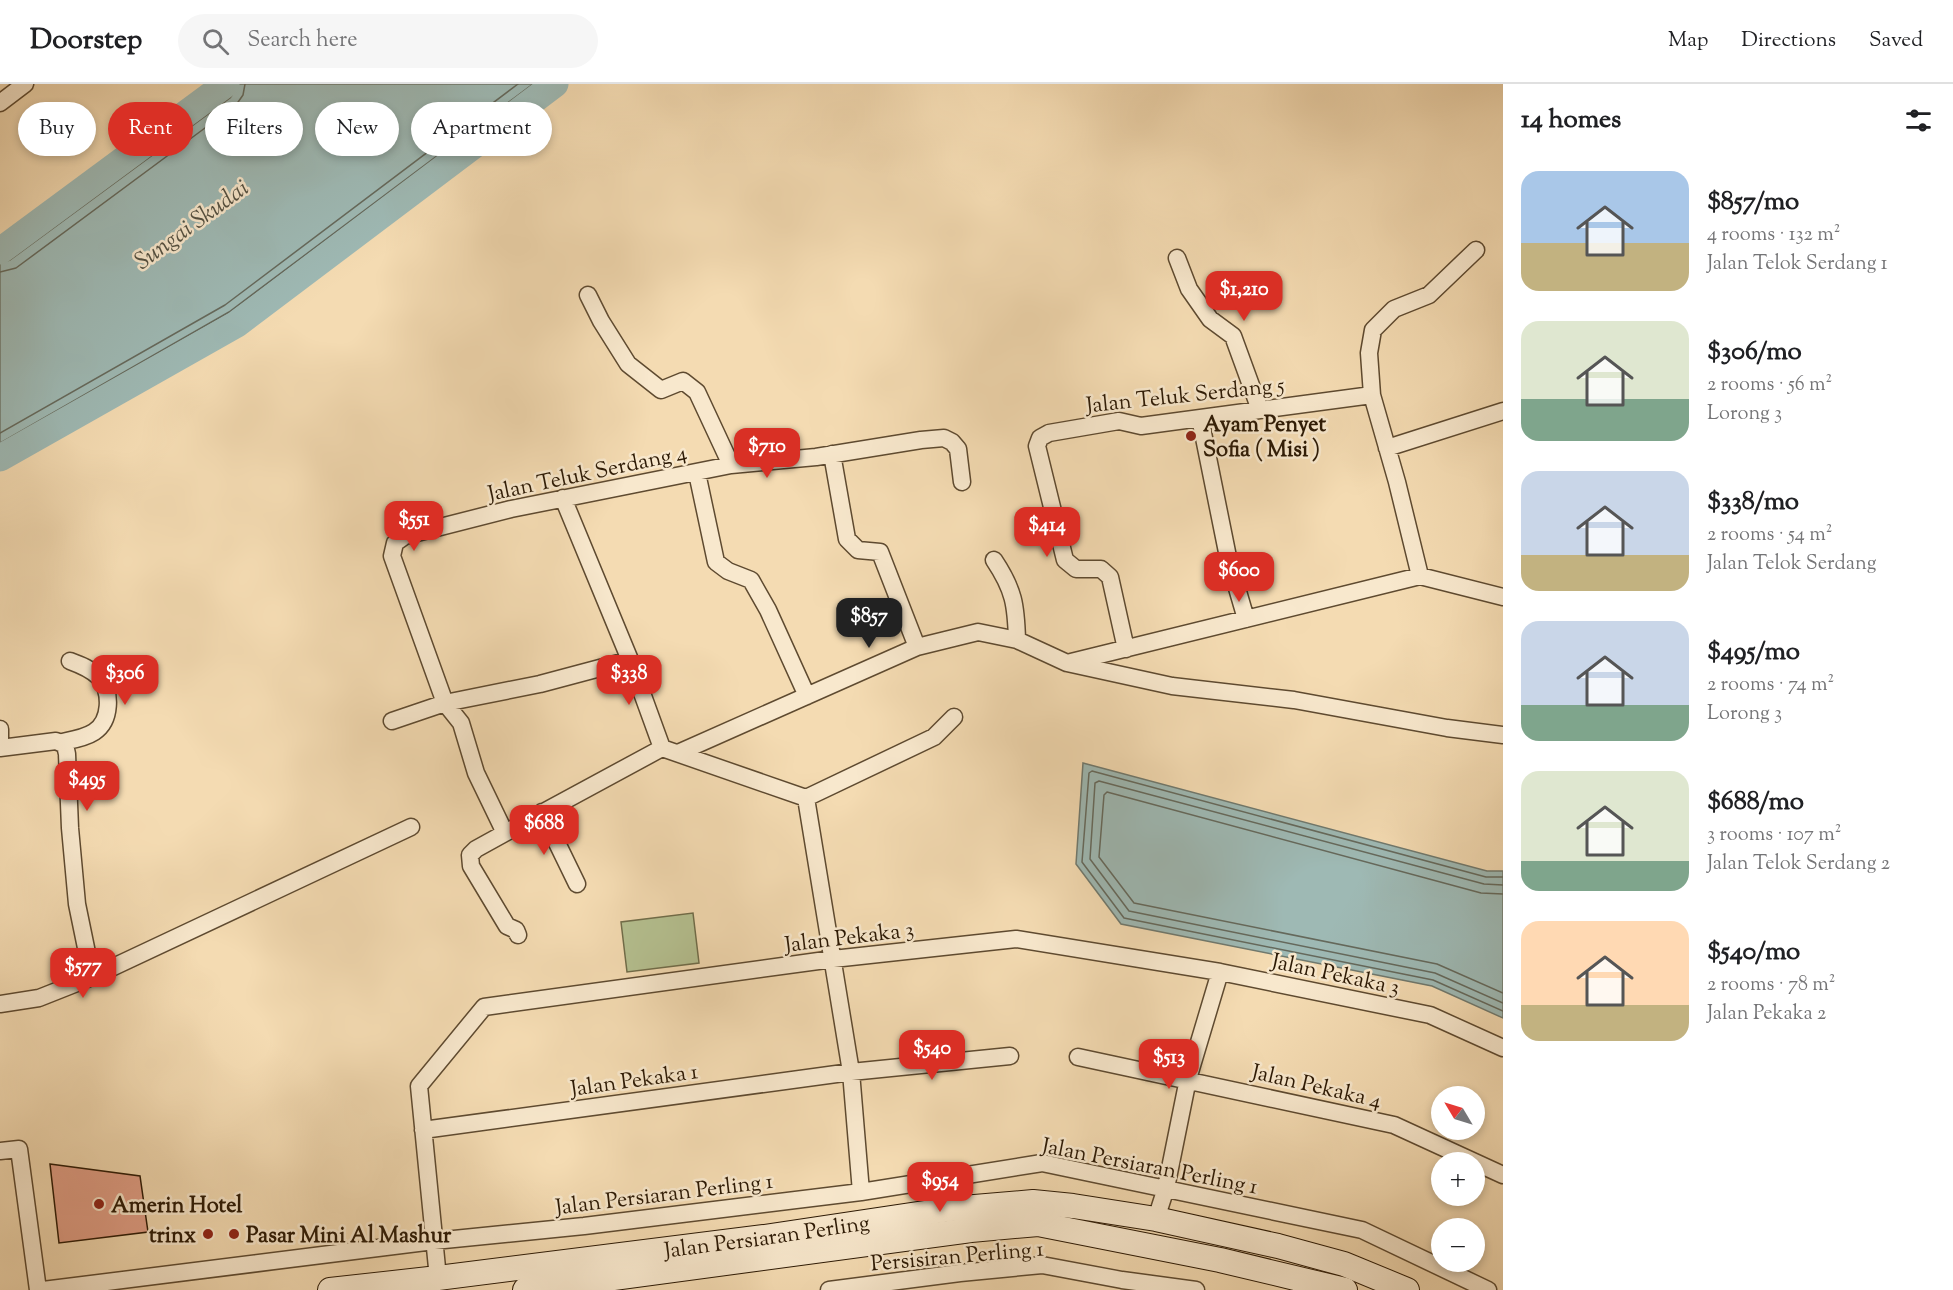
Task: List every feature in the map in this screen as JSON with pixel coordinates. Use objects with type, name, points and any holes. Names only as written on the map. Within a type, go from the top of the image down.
[{"type":"main road","name":"Jalan Persiaran Perling","points":[[330,1290],[764,1237],[951,1209],[1033,1202],[1156,1219],[1278,1246],[1344,1263],[1407,1290]]},
{"type":"main road","name":"Jalan Persiaran Perling","points":[[525,1290],[959,1232],[1038,1224],[1220,1260],[1345,1290]]},
{"type":"street","points":[[0,104],[25,84]]},
{"type":"street","points":[[1420,576],[1372,396],[1369,353],[1373,330],[1394,309],[1429,295],[1476,250]]},
{"type":"street","points":[[1178,258],[1189,289],[1210,319],[1233,336],[1260,410]]},
{"type":"street","points":[[588,295],[628,364],[661,390],[683,381],[697,392],[731,465]]},
{"type":"street","name":"Jalan Teluk Serdang 5","points":[[1126,649],[1110,578],[1101,569],[1076,569],[1065,560],[1036,446],[1040,438],[1049,434],[1119,421],[1141,426],[1372,396]]},
{"type":"street","points":[[1387,448],[1503,411]]},
{"type":"street","points":[[1200,418],[1228,557],[1246,619]]},
{"type":"street","name":"Jalan Teluk Serdang 4","points":[[445,703],[392,556],[394,543],[405,536],[562,498],[731,465],[944,438],[958,449],[962,482]]},
{"type":"street","points":[[832,454],[848,539],[858,550],[880,552],[917,647]]},
{"type":"street","points":[[697,472],[716,562],[728,571],[752,580],[807,696]]},
{"type":"street","points":[[562,498],[670,750],[806,798],[934,737],[954,717]]},
{"type":"street","points":[[994,561],[1007,580],[1016,605],[1017,640]]},
{"type":"street","points":[[1067,663],[1420,576],[1503,597]]},
{"type":"street","points":[[518,935],[516,930],[507,926],[470,862],[470,855],[476,849],[542,812],[670,750],[807,696],[917,647],[978,632],[1017,640],[1067,663],[1172,686],[1294,700],[1447,728],[1503,735]]},
{"type":"street","points":[[392,721],[445,703],[540,684],[630,660]]},
{"type":"street","points":[[0,748],[62,742],[95,732],[103,723],[108,702],[104,687],[98,676],[84,666],[70,661]]},
{"type":"street","points":[[445,703],[461,723],[476,772],[505,832]]},
{"type":"street","points":[[0,729],[0,741]]},
{"type":"street","points":[[62,742],[68,754],[70,828],[77,904],[92,977]]},
{"type":"street","points":[[806,798],[851,1072],[861,1192]]},
{"type":"street","points":[[542,812],[577,884]]},
{"type":"street","points":[[0,1004],[39,998],[92,977],[411,827]]},
{"type":"street","name":"Jalan Pekaka 3","points":[[438,1278],[419,1086],[484,1007],[833,959],[1016,939],[1220,972],[1430,1015],[1503,1048]]},
{"type":"street","points":[[1156,1219],[1166,1188],[1188,1080],[1220,972]]},
{"type":"street","name":"Jalan Pekaka 1","points":[[423,1130],[851,1072],[1010,1056]]},
{"type":"street","name":"Jalan Pekaka 4","points":[[1078,1057],[1394,1125],[1503,1175]]},
{"type":"street","points":[[0,1151],[19,1149],[38,1290]]},
{"type":"street","name":"Jalan Persiaran Perling 1","points":[[434,1241],[584,1226],[861,1192],[1042,1163],[1362,1230],[1488,1290]]},
{"type":"street","points":[[43,1290],[434,1241]]},
{"type":"street","name":"Persisiran Perling 1","points":[[829,1290],[1042,1265],[1122,1280],[1196,1290]]},
{"type":"green space","points":[[693,913],[699,963],[627,972],[621,922]]},
{"type":"water","name":"Sungai Skudai","points":[[226,84],[555,84],[531,102],[411,102],[411,156],[460,156],[237,324],[0,458],[0,251],[129,156],[193,156],[193,108]]},
{"type":"water","points":[[1083,763],[1487,871],[1503,871],[1503,1018],[1432,986],[1121,924],[1076,864]]},
{"type":"building","name":"Amerin Hotel","points":[[50,1164],[140,1176],[148,1232],[59,1243]]},
{"type":"waterway","points":[[0,251],[226,84]]},
{"type":"waterway","points":[[0,458],[237,324],[555,84]]},
{"type":"place","name":"Ayam Penyet Sofia ( Misi )","points":[[1191,436]]},
{"type":"place","name":"Amerin Hotel","points":[[99,1204]]},
{"type":"place","name":"trinx","points":[[208,1234]]},
{"type":"place","name":"Pasar Mini Al Mashur","points":[[234,1234]]}]
